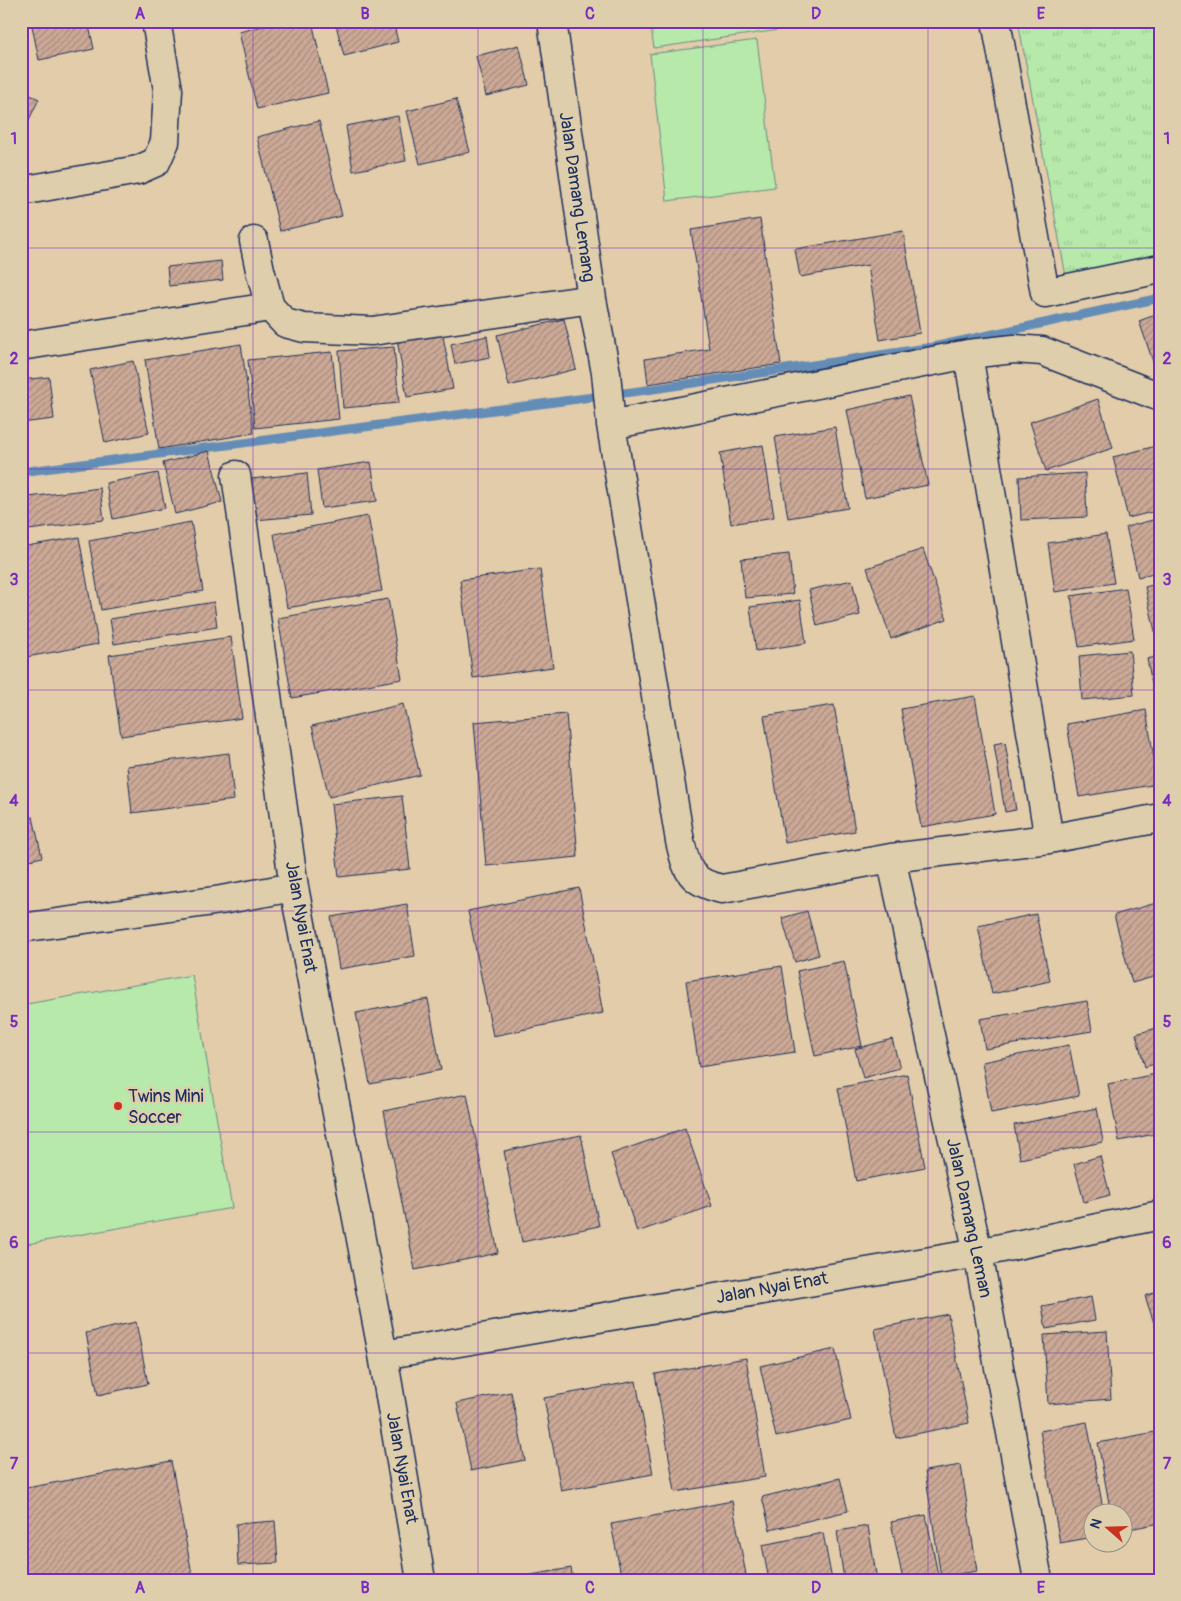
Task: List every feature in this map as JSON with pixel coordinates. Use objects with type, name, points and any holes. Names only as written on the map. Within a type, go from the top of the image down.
[{"type":"street","points":[[21,190],[138,170],[156,162],[165,142],[168,90],[156,21]]},
{"type":"street","name":"Jalan Damang Lemang","points":[[552,21],[592,299],[606,373],[610,416],[685,865],[694,876],[707,886],[722,889],[891,858],[1049,839],[1160,818]]},
{"type":"street","points":[[996,21],[1045,293],[1160,269]]},
{"type":"street","points":[[254,241],[270,307],[285,323],[304,328],[372,331],[592,299]]},
{"type":"street","points":[[21,346],[270,307]]},
{"type":"street","points":[[610,416],[968,354],[1014,350],[1042,351],[1160,397]]},
{"type":"street","points":[[968,354],[1049,839]]},
{"type":"street","name":"Jalan Nyai Enat","points":[[236,475],[294,887],[383,1355],[421,1580]]},
{"type":"street","name":"Jalan Damang Leman","points":[[891,858],[978,1253],[1038,1580]]},
{"type":"street","points":[[21,928],[222,900],[294,887]]},
{"type":"street","name":"Jalan Nyai Enat","points":[[383,1355],[978,1253],[1160,1215]]},
{"type":"green space","points":[[650,21],[819,21],[820,24],[654,48]]},
{"type":"green space","points":[[1018,21],[1160,21],[1160,255],[1066,276]]},
{"type":"green space","points":[[757,40],[775,187],[667,201],[650,54]]},
{"type":"green space","name":"Twins Mini Soccer","points":[[192,975],[232,1208],[21,1245],[21,1005]]},
{"type":"building","points":[[31,21],[88,21],[94,49],[39,60]]},
{"type":"building","points":[[283,21],[312,21],[328,93],[257,109],[239,32]]},
{"type":"building","points":[[335,21],[393,21],[398,42],[344,56]]},
{"type":"building","points":[[519,45],[529,85],[486,96],[476,56]]},
{"type":"building","points":[[21,91],[39,99],[21,136]]},
{"type":"building","points":[[456,99],[470,152],[420,164],[407,111]]},
{"type":"building","points":[[398,116],[406,161],[353,171],[346,126]]},
{"type":"building","points":[[319,121],[342,216],[280,231],[257,137]]},
{"type":"building","points":[[760,219],[781,364],[648,384],[645,359],[709,349],[691,230]]},
{"type":"building","points":[[903,231],[920,333],[880,340],[868,265],[800,277],[795,249]]},
{"type":"building","points":[[221,261],[223,280],[169,286],[167,267]]},
{"type":"building","points":[[1160,313],[1160,382],[1139,321]]},
{"type":"building","points":[[564,319],[576,369],[509,386],[497,335]]},
{"type":"building","points":[[442,331],[453,389],[407,397],[397,339]]},
{"type":"building","points":[[487,336],[490,357],[455,364],[451,344]]},
{"type":"building","points":[[241,344],[254,433],[159,449],[145,360]]},
{"type":"building","points":[[394,347],[399,403],[343,408],[339,351]]},
{"type":"building","points":[[332,352],[339,419],[255,428],[248,360]]},
{"type":"building","points":[[133,361],[149,433],[105,443],[90,370]]},
{"type":"building","points":[[49,377],[54,419],[21,423],[21,380]]},
{"type":"building","points":[[909,396],[928,485],[865,498],[847,410]]},
{"type":"building","points":[[1098,399],[1113,448],[1046,471],[1030,422]]},
{"type":"building","points":[[835,427],[848,508],[788,518],[775,437]]},
{"type":"building","points":[[763,445],[774,517],[731,524],[720,453]]},
{"type":"building","points":[[1156,446],[1160,463],[1160,510],[1128,518],[1113,457]]},
{"type":"building","points":[[209,451],[222,502],[175,514],[163,463]]},
{"type":"building","points":[[371,462],[377,501],[322,508],[317,470]]},
{"type":"building","points":[[158,473],[165,508],[113,519],[106,483]]},
{"type":"building","points":[[307,473],[311,515],[255,520],[251,479]]},
{"type":"building","points":[[1085,473],[1087,517],[1021,520],[1019,477]]},
{"type":"building","points":[[100,488],[104,520],[21,531],[21,498]]},
{"type":"building","points":[[368,516],[382,591],[287,608],[274,534]]},
{"type":"building","points":[[1160,518],[1160,571],[1138,577],[1126,527]]},
{"type":"building","points":[[191,522],[203,591],[101,610],[89,541]]},
{"type":"building","points":[[1106,534],[1114,583],[1055,592],[1048,543]]},
{"type":"building","points":[[79,537],[98,644],[21,658],[21,547]]},
{"type":"building","points":[[923,549],[947,619],[891,639],[867,568]]},
{"type":"building","points":[[789,554],[793,594],[745,598],[741,559]]},
{"type":"building","points":[[540,569],[553,667],[473,678],[460,580]]},
{"type":"building","points":[[852,580],[860,615],[817,626],[809,590]]},
{"type":"building","points":[[1160,583],[1160,639],[1157,640],[1145,587]]},
{"type":"building","points":[[1126,588],[1134,639],[1079,647],[1071,596]]},
{"type":"building","points":[[388,599],[402,679],[292,698],[278,618]]},
{"type":"building","points":[[800,600],[806,643],[756,651],[750,607]]},
{"type":"building","points":[[214,602],[217,627],[114,644],[110,619]]},
{"type":"building","points":[[231,637],[242,718],[121,736],[109,655]]},
{"type":"building","points":[[1130,651],[1134,695],[1082,700],[1079,656]]},
{"type":"building","points":[[1160,656],[1160,703],[1156,704],[1147,659]]},
{"type":"building","points":[[975,696],[995,814],[921,827],[901,709]]},
{"type":"building","points":[[403,704],[420,775],[329,797],[312,726]]},
{"type":"building","points":[[834,705],[855,831],[785,843],[764,716]]},
{"type":"building","points":[[1146,710],[1158,784],[1079,797],[1067,724]]},
{"type":"building","points":[[566,714],[578,857],[486,866],[474,722]]},
{"type":"building","points":[[1005,742],[1016,810],[1005,812],[994,744]]},
{"type":"building","points":[[229,753],[234,800],[132,813],[127,766]]},
{"type":"building","points":[[402,796],[410,869],[339,877],[331,804]]},
{"type":"building","points":[[33,817],[42,857],[21,862],[21,820]]},
{"type":"building","points":[[579,888],[603,1013],[493,1036],[468,911]]},
{"type":"building","points":[[1160,902],[1160,975],[1132,983],[1114,915]]},
{"type":"building","points":[[407,904],[415,956],[339,969],[331,917]]},
{"type":"building","points":[[807,911],[819,955],[795,962],[782,918]]},
{"type":"building","points":[[1036,914],[1050,981],[992,994],[978,926]]},
{"type":"building","points":[[844,961],[862,1046],[815,1056],[797,971]]},
{"type":"building","points":[[782,966],[795,1052],[699,1067],[686,981]]},
{"type":"building","points":[[428,999],[441,1070],[370,1084],[356,1013]]},
{"type":"building","points":[[1087,1001],[1092,1031],[985,1049],[980,1019]]},
{"type":"building","points":[[1160,1027],[1160,1062],[1145,1067],[1136,1034]]},
{"type":"building","points":[[892,1039],[900,1068],[863,1078],[855,1049]]},
{"type":"building","points":[[1069,1045],[1079,1096],[991,1113],[982,1062]]},
{"type":"building","points":[[1160,1073],[1160,1133],[1119,1141],[1108,1084]]},
{"type":"building","points":[[907,1074],[925,1167],[856,1181],[838,1088]]},
{"type":"building","points":[[467,1094],[498,1253],[415,1270],[384,1111]]},
{"type":"building","points":[[1097,1108],[1103,1142],[1020,1159],[1014,1125]]},
{"type":"building","points":[[685,1128],[712,1206],[637,1232],[611,1154]]},
{"type":"building","points":[[581,1135],[599,1226],[522,1242],[504,1151]]},
{"type":"building","points":[[1100,1156],[1110,1195],[1084,1202],[1074,1164]]},
{"type":"building","points":[[1160,1291],[1160,1341],[1145,1296]]},
{"type":"building","points":[[1091,1297],[1095,1320],[1046,1329],[1042,1306]]},
{"type":"building","points":[[948,1314],[969,1423],[896,1438],[875,1329]]},
{"type":"building","points":[[136,1322],[148,1384],[98,1395],[86,1333]]},
{"type":"building","points":[[1107,1331],[1111,1399],[1048,1404],[1044,1335]]},
{"type":"building","points":[[835,1349],[851,1420],[776,1437],[760,1366]]},
{"type":"building","points":[[746,1358],[765,1477],[675,1492],[655,1374]]},
{"type":"building","points":[[636,1381],[653,1474],[561,1491],[544,1398]]},
{"type":"building","points":[[511,1392],[525,1460],[471,1471],[457,1403]]},
{"type":"building","points":[[1087,1422],[1102,1504],[1084,1504],[1084,1539],[1060,1543],[1040,1431]]},
{"type":"building","points":[[1160,1431],[1160,1523],[1134,1528],[1134,1504],[1109,1504],[1098,1443]]},
{"type":"building","points":[[171,1461],[192,1574],[160,1580],[21,1580],[21,1489]]},
{"type":"building","points":[[961,1465],[977,1571],[941,1577],[925,1471]]},
{"type":"building","points":[[840,1478],[848,1511],[770,1530],[762,1497]]},
{"type":"building","points":[[732,1501],[747,1580],[622,1580],[611,1524]]},
{"type":"building","points":[[926,1515],[939,1580],[903,1580],[891,1522]]},
{"type":"building","points":[[275,1521],[278,1563],[238,1565],[236,1524]]},
{"type":"building","points":[[868,1526],[877,1580],[844,1580],[837,1531]]},
{"type":"building","points":[[823,1533],[832,1580],[769,1580],[762,1545]]},
{"type":"building","points":[[571,1568],[573,1580],[502,1580]]},
{"type":"waterway","points":[[21,472],[647,390],[933,347],[1160,298]]},
{"type":"place","name":"Twins Mini Soccer","points":[[118,1106]]}]
